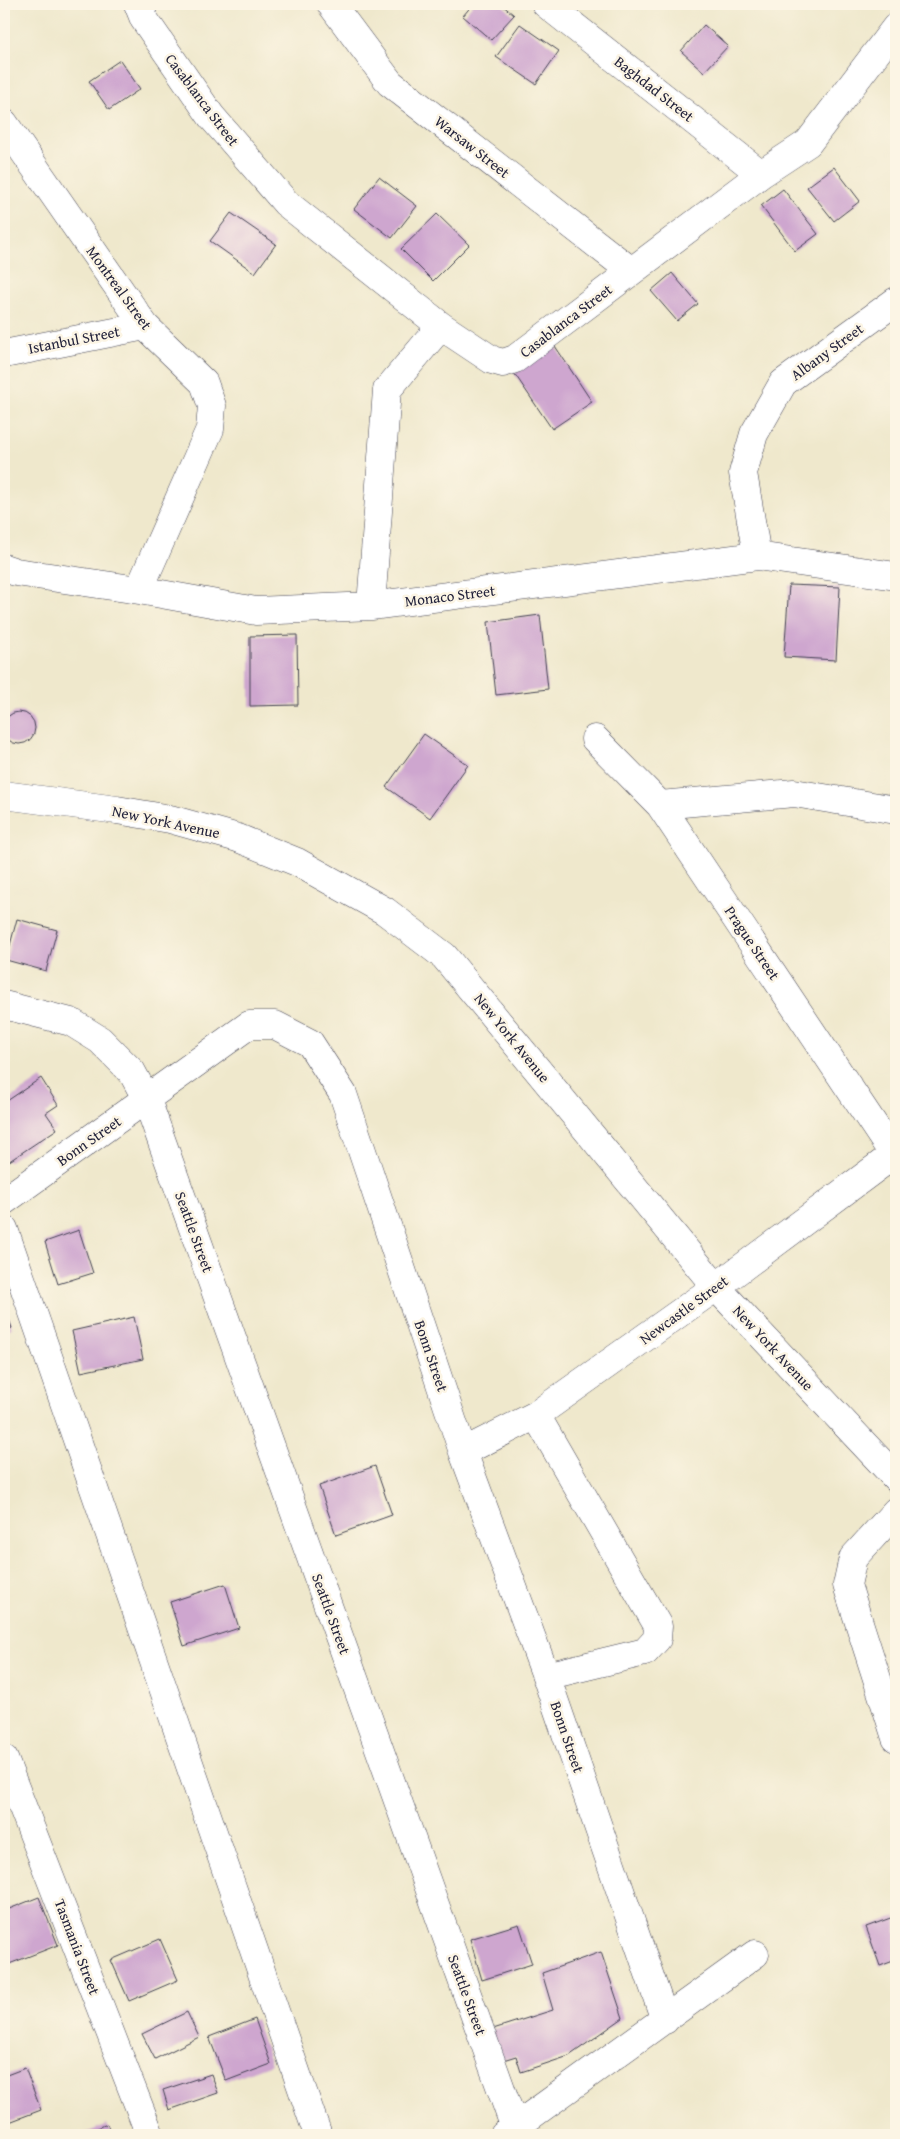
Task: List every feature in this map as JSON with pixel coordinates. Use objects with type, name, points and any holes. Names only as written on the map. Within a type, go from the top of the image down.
[{"type":"street","name":"Casablanca Street","points":[[138,4],[144,19],[211,116],[286,203],[441,326],[492,360],[503,363],[515,359],[761,174],[808,143],[896,26]]},
{"type":"street","name":"Warsaw Street","points":[[331,4],[390,83],[631,271]]},
{"type":"street","name":"Baghdad Street","points":[[546,4],[761,174]]},
{"type":"street","name":"Montreal Street","points":[[4,123],[145,326],[204,383],[212,406],[210,429],[139,590]]},
{"type":"street","name":"Albany Street","points":[[757,556],[743,473],[754,434],[783,384],[896,303]]},
{"type":"street","name":"Istanbul Street","points":[[4,354],[145,326]]},
{"type":"street","points":[[371,606],[387,390],[441,326]]},
{"type":"street","name":"Monaco Street","points":[[4,568],[16,572],[139,590],[256,611],[371,606],[757,556],[896,576]]},
{"type":"street","name":"Prague Street","points":[[595,740],[660,805],[895,1156]]},
{"type":"street","points":[[660,805],[794,793],[896,810]]},
{"type":"street","name":"New York Avenue","points":[[4,795],[161,818],[238,838],[297,862],[386,911],[444,956],[716,1287],[896,1478]]},
{"type":"street","name":"Seattle Street","points":[[4,1005],[70,1022],[100,1040],[132,1072],[146,1100],[510,2131]]},
{"type":"street","name":"Bonn Street","points":[[4,1201],[249,1025],[275,1025],[310,1043],[343,1094],[463,1452],[546,1676],[665,2020]]},
{"type":"street","name":"Newcastle Street","points":[[463,1452],[536,1415],[716,1287],[895,1156]]},
{"type":"street","points":[[4,1230],[318,2135]]},
{"type":"street","points":[[536,1415],[658,1626],[657,1639],[645,1652],[546,1676]]},
{"type":"street","points":[[896,1511],[852,1558],[847,1586],[896,1738]]},
{"type":"street","name":"Tasmania Street","points":[[4,1759],[150,2135]]},
{"type":"street","points":[[510,2131],[756,1954]]},
{"type":"building","points":[[473,4],[501,4],[514,15],[491,40],[463,16]]},
{"type":"building","points":[[520,24],[559,51],[536,84],[496,57]]},
{"type":"building","points":[[704,25],[728,46],[704,72],[681,51]]},
{"type":"building","points":[[120,60],[140,89],[109,110],[89,81]]},
{"type":"building","points":[[834,167],[860,201],[834,221],[807,187]]},
{"type":"building","points":[[379,177],[417,206],[392,238],[354,209]]},
{"type":"building","points":[[783,189],[818,234],[795,251],[761,206]]},
{"type":"building","points":[[231,213],[276,244],[255,273],[210,241]]},
{"type":"building","points":[[437,214],[469,245],[433,281],[401,249]]},
{"type":"building","points":[[672,273],[698,304],[677,321],[651,291]]},
{"type":"building","points":[[555,346],[592,402],[552,429],[514,373]]},
{"type":"building","points":[[789,585],[840,587],[836,660],[784,657]]},
{"type":"building","points":[[540,615],[548,689],[496,695],[488,622]]},
{"type":"building","points":[[297,635],[298,705],[250,706],[250,636]]},
{"type":"building","points":[[19,712],[25,713],[30,717],[34,722],[34,734],[30,739],[25,743],[19,744],[13,743],[8,739],[4,734],[3,728],[4,722],[8,717],[13,713]]},
{"type":"building","points":[[424,734],[468,765],[430,818],[386,787]]},
{"type":"building","points":[[17,919],[57,930],[46,971],[6,960]]},
{"type":"building","points":[[41,1078],[58,1105],[46,1113],[57,1129],[8,1162],[4,1156],[4,1103]]},
{"type":"building","points":[[79,1230],[93,1273],[58,1284],[45,1242]]},
{"type":"building","points":[[4,1306],[12,1328],[4,1331]]},
{"type":"building","points":[[134,1317],[143,1359],[81,1372],[72,1331]]},
{"type":"building","points":[[375,1466],[392,1515],[336,1535],[319,1486]]},
{"type":"building","points":[[225,1584],[239,1628],[184,1646],[170,1602]]},
{"type":"building","points":[[39,1897],[58,1945],[4,1966],[4,1911]]},
{"type":"building","points":[[896,1916],[896,1960],[880,1966],[866,1927]]},
{"type":"building","points":[[519,1924],[532,1964],[482,1980],[470,1939]]},
{"type":"building","points":[[160,1939],[178,1980],[129,2001],[111,1960]]},
{"type":"building","points":[[601,1952],[623,2018],[569,2056],[521,2072],[516,2056],[500,2061],[490,2030],[553,2010],[542,1973]]},
{"type":"building","points":[[187,2012],[199,2037],[155,2059],[142,2034]]},
{"type":"building","points":[[255,2019],[271,2064],[226,2081],[209,2037]]},
{"type":"building","points":[[25,2068],[41,2110],[4,2124],[4,2076]]},
{"type":"building","points":[[211,2074],[218,2093],[169,2110],[163,2090]]},
{"type":"building","points":[[107,2124],[112,2135],[82,2135]]}]
